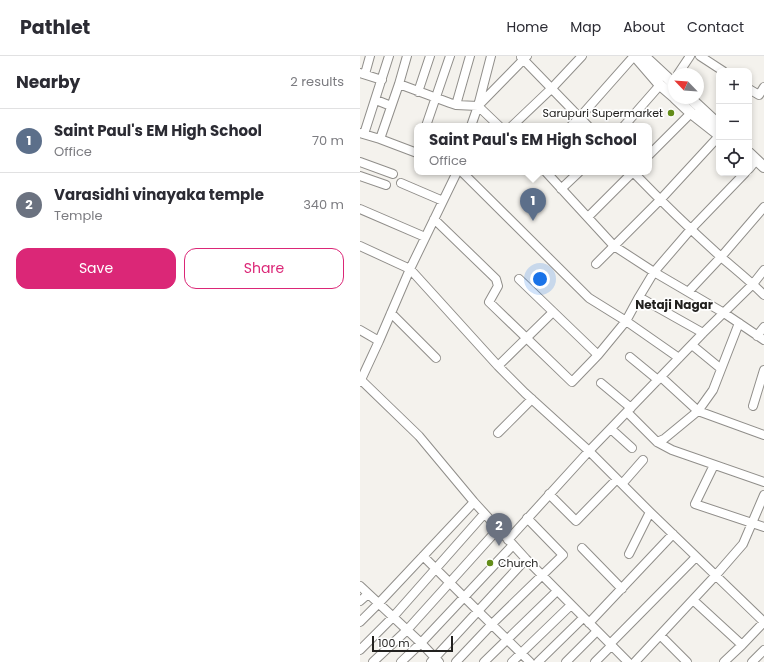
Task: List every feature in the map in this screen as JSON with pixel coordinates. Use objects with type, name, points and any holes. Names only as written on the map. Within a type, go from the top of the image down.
[{"type":"main road","points":[[634,56],[668,83]]},
{"type":"main road","points":[[644,56],[668,82]]},
{"type":"main road","points":[[685,104],[691,113],[716,134]]},
{"type":"main road","points":[[696,104],[716,122]]},
{"type":"main road","points":[[752,156],[764,167]]},
{"type":"main road","points":[[752,166],[764,174]]},
{"type":"street","points":[[370,56],[362,74],[382,80]]},
{"type":"street","points":[[390,56],[376,100],[362,133],[414,152]]},
{"type":"street","points":[[380,139],[407,56]]},
{"type":"street","points":[[418,92],[430,56]]},
{"type":"street","points":[[427,123],[450,56]]},
{"type":"street","points":[[456,105],[470,56]]},
{"type":"street","points":[[472,123],[491,56]]},
{"type":"street","points":[[515,123],[552,88],[582,56]]},
{"type":"street","points":[[574,123],[634,56]]},
{"type":"street","points":[[683,68],[690,56]]},
{"type":"street","points":[[700,56],[718,68]]},
{"type":"street","points":[[478,106],[524,57],[585,123]]},
{"type":"street","points":[[398,84],[456,105],[478,106],[496,123]]},
{"type":"street","points":[[752,91],[759,95],[764,87]]},
{"type":"street","points":[[628,123],[668,89]]},
{"type":"street","points":[[376,100],[391,106]]},
{"type":"street","points":[[652,152],[691,113]]},
{"type":"street","points":[[596,264],[660,200],[716,139]]},
{"type":"street","points":[[360,162],[393,174]]},
{"type":"street","points":[[456,175],[410,269],[379,341],[363,367],[361,381],[419,436],[484,514],[625,661]]},
{"type":"street","points":[[465,175],[589,298],[679,358]]},
{"type":"street","points":[[549,175],[614,246],[654,272],[724,313],[760,338],[764,327]]},
{"type":"street","points":[[561,189],[576,175]]},
{"type":"street","points":[[588,217],[630,175]]},
{"type":"street","points":[[636,175],[660,200],[764,295]]},
{"type":"street","points":[[360,176],[386,185]]},
{"type":"street","points":[[434,219],[496,279],[498,286],[490,302],[526,339],[572,382],[598,355],[626,322],[654,272],[691,229],[742,176]]},
{"type":"street","points":[[401,184],[443,201]]},
{"type":"street","points":[[689,292],[764,207]]},
{"type":"street","points":[[360,209],[426,237]]},
{"type":"street","points":[[360,246],[410,269],[498,366],[589,451],[764,622],[724,662]]},
{"type":"street","points":[[401,662],[421,643],[464,596],[511,542],[528,518],[549,494],[703,333],[753,284],[764,270]]},
{"type":"street","points":[[519,279],[598,355]]},
{"type":"street","points":[[639,297],[703,333]]},
{"type":"street","points":[[498,366],[553,312]]},
{"type":"street","points":[[391,313],[436,358]]},
{"type":"street","points":[[657,442],[664,439],[698,411],[713,390],[720,368],[739,323]]},
{"type":"street","points":[[360,330],[379,341]]},
{"type":"street","points":[[692,345],[720,368]]},
{"type":"street","points":[[630,357],[660,378],[698,411],[764,435]]},
{"type":"street","points":[[753,406],[764,370]]},
{"type":"street","points":[[601,383],[629,410],[657,442],[672,450],[764,482]]},
{"type":"street","points":[[498,433],[532,399]]},
{"type":"street","points":[[611,429],[632,448]]},
{"type":"street","points":[[549,494],[576,522],[643,460]]},
{"type":"street","points":[[714,465],[696,504],[764,527]]},
{"type":"street","points":[[635,662],[743,544],[764,495]]},
{"type":"street","points":[[360,622],[474,502]]},
{"type":"street","points":[[629,554],[650,512]]},
{"type":"street","points":[[360,650],[436,569],[484,514]]},
{"type":"street","points":[[456,662],[492,624],[563,555],[528,518]]},
{"type":"street","points":[[373,662],[406,630],[498,529]]},
{"type":"street","points":[[538,662],[622,588],[673,534]]},
{"type":"street","points":[[582,548],[622,588]]},
{"type":"street","points":[[423,556],[530,662]]},
{"type":"street","points":[[595,662],[696,557]]},
{"type":"street","points":[[360,586],[421,643],[435,661],[526,559]]},
{"type":"street","points":[[484,662],[557,591]]},
{"type":"street","points":[[360,601],[368,594]]},
{"type":"street","points":[[693,600],[742,645]]},
{"type":"street","points":[[512,662],[571,605]]},
{"type":"street","points":[[566,662],[597,631]]},
{"type":"street","points":[[660,635],[688,662]]},
{"type":"street","points":[[752,662],[764,650]]},
{"type":"place","name":"Sarupuri Supermarket","points":[[671,113]]},
{"type":"place","name":"Saint Paul's EM High School","points":[[533,221]]},
{"type":"place","name":"Varasidhi vinayaka temple","points":[[499,546]]},
{"type":"place","name":"Church","points":[[490,563]]},
{"type":"district","name":"Netaji Nagar","points":[[674,304]]}]
